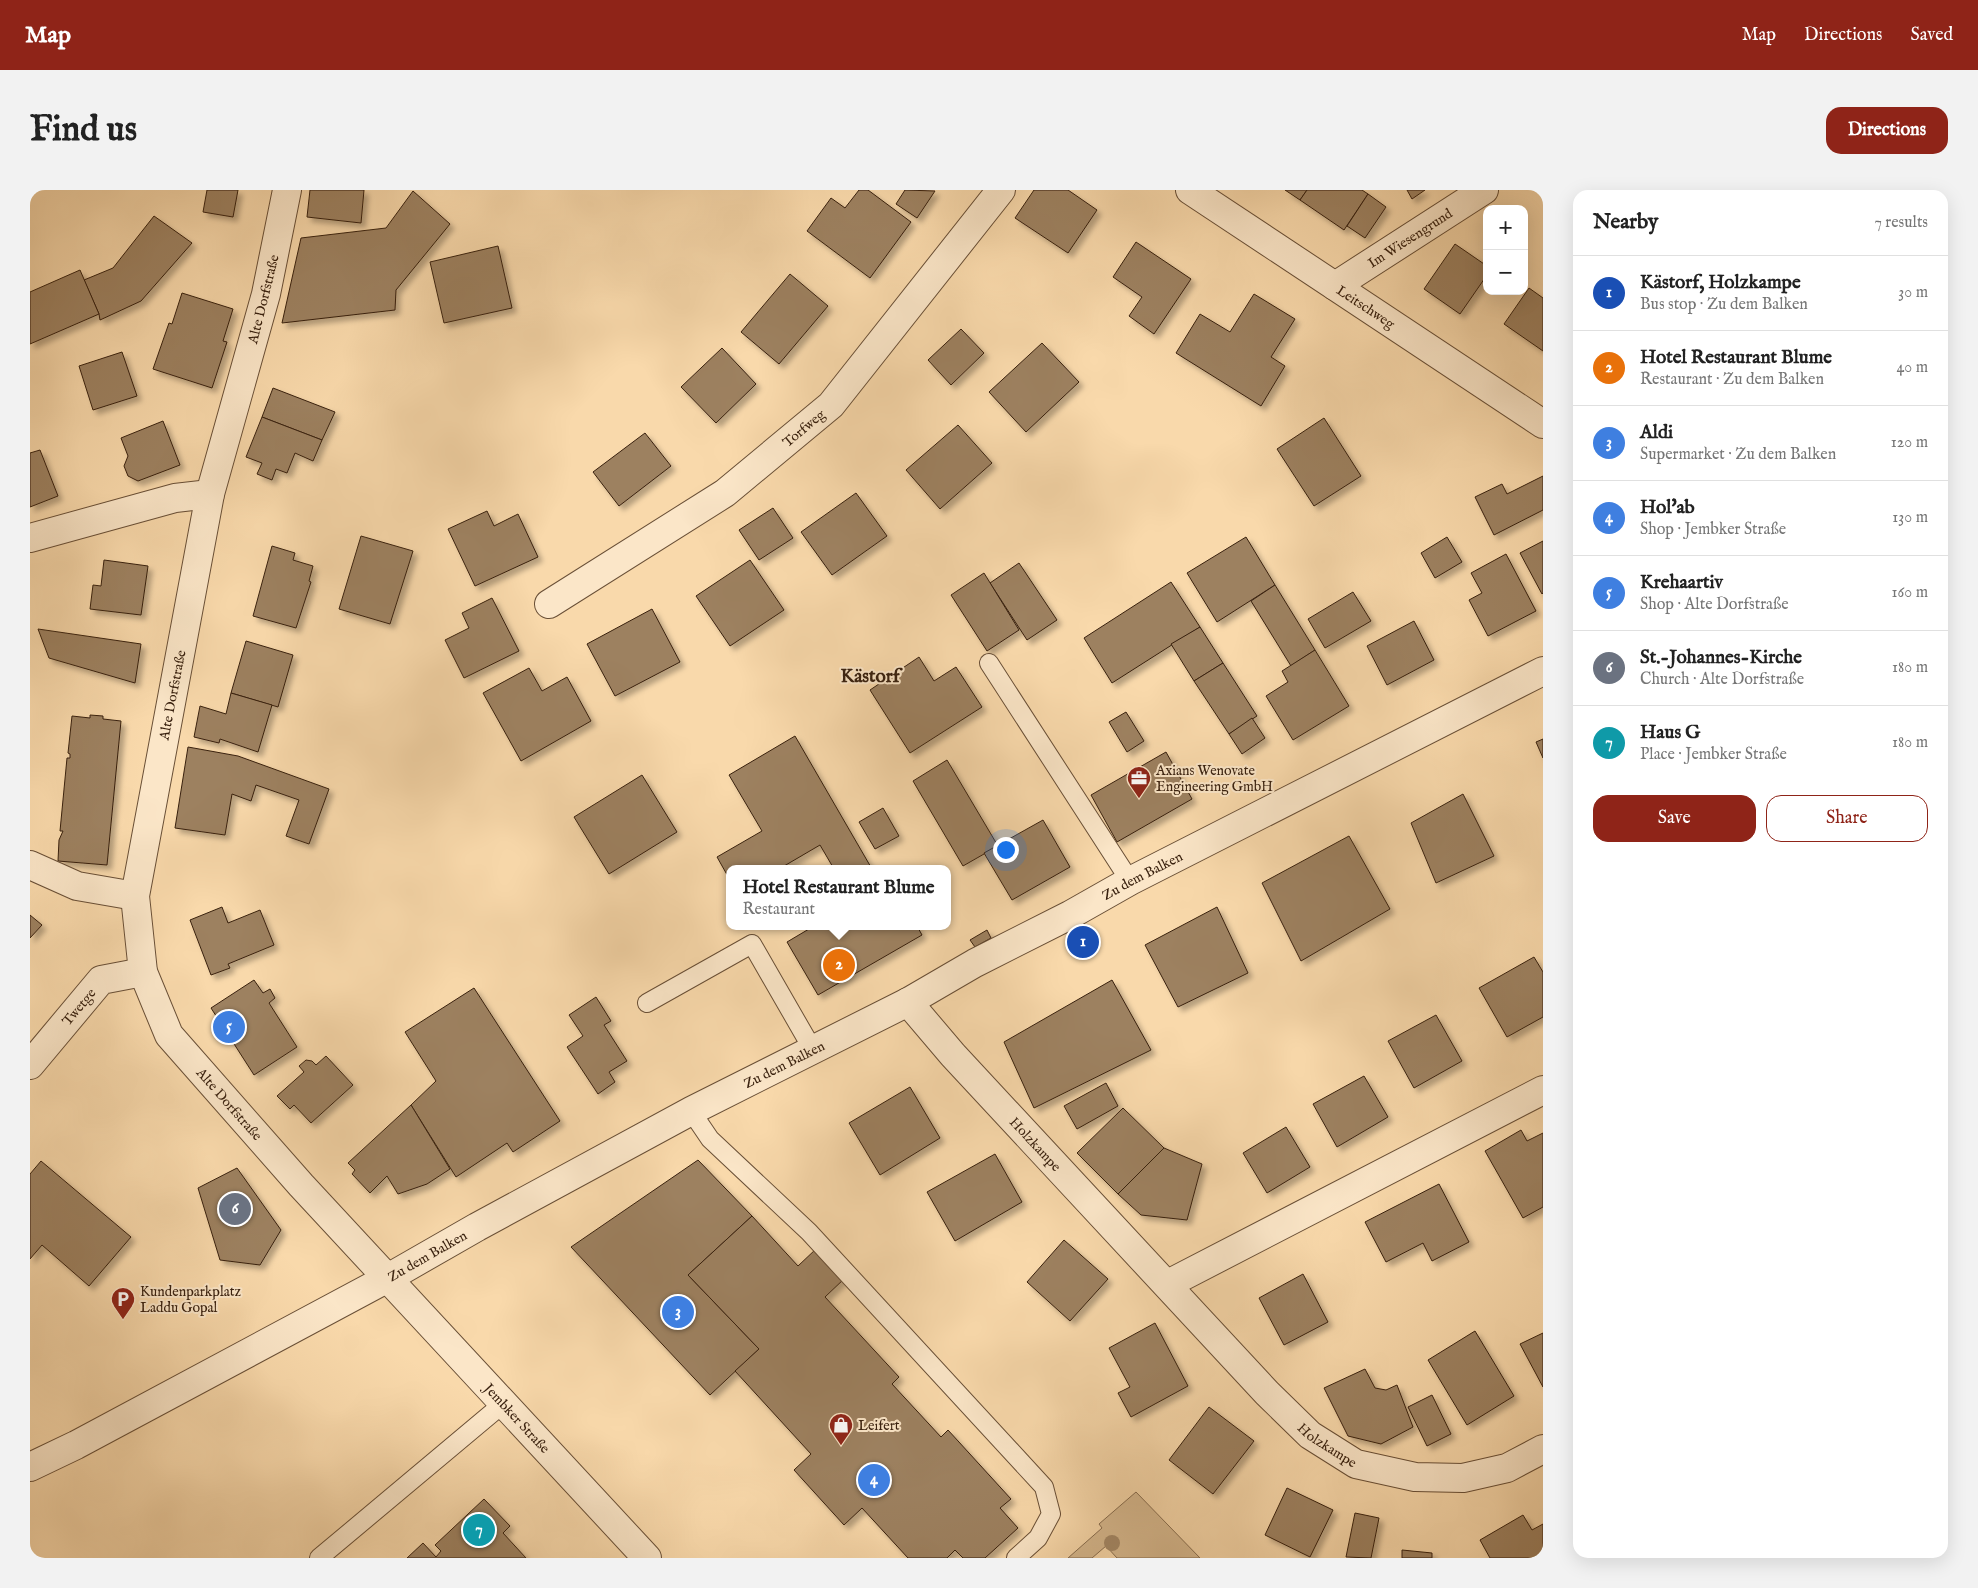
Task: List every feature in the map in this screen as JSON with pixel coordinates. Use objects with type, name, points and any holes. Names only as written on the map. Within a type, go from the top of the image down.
[{"type":"street","name":"Alte Dorfstraße","points":[[287,190],[266,294],[210,494],[134,896],[143,972],[169,1035],[301,1185],[388,1278]]},
{"type":"street","name":"Torfweg","points":[[549,604],[725,493],[831,405],[1000,190]]},
{"type":"street","name":"Leitschweg","points":[[1190,190],[1543,424]]},
{"type":"street","name":"Im Wiesengrund","points":[[1335,286],[1484,190]]},
{"type":"street","points":[[30,538],[175,498],[210,494]]},
{"type":"street","name":"Zu dem Balken","points":[[30,1467],[76,1445],[388,1278],[477,1227],[691,1111],[908,1002],[975,963],[1070,915],[1130,881],[1543,671]]},
{"type":"street","points":[[30,865],[76,886],[134,896]]},
{"type":"street","name":"Twetge","points":[[30,1065],[102,980],[143,972]]},
{"type":"street","name":"Holzkampe","points":[[908,1002],[952,1055],[1168,1284],[1267,1393],[1310,1435],[1356,1464],[1415,1477],[1463,1478],[1507,1468],[1543,1449]]},
{"type":"street","points":[[1168,1284],[1543,1090]]},
{"type":"street","name":"Jembker Straße","points":[[388,1278],[647,1558]]},
{"type":"lane","points":[[989,663],[1130,881]]},
{"type":"lane","points":[[646,1003],[752,944],[813,1050]]},
{"type":"lane","points":[[691,1111],[710,1139],[809,1232],[1044,1487],[1051,1514],[1038,1538],[1016,1558]]},
{"type":"lane","points":[[319,1558],[504,1403]]},
{"type":"shaded area","points":[[1136,1492],[1200,1558],[1117,1558],[1106,1546],[1092,1558],[1068,1558],[1102,1528],[1099,1524]]},
{"type":"building","points":[[207,190],[238,190],[233,217],[203,212]]},
{"type":"building","points":[[310,190],[364,190],[361,223],[307,217]]},
{"type":"building","points":[[859,190],[868,190],[911,222],[870,278],[807,231],[831,198],[845,208]]},
{"type":"building","points":[[905,190],[935,191],[917,218],[896,204]]},
{"type":"building","points":[[1034,190],[1068,190],[1097,210],[1068,253],[1015,218]]},
{"type":"building","points":[[1285,190],[1307,190],[1300,200]]},
{"type":"building","points":[[1307,190],[1362,190],[1368,194],[1344,230],[1300,200]]},
{"type":"building","points":[[1407,190],[1425,190],[1412,199]]},
{"type":"building","points":[[413,191],[450,224],[396,290],[395,310],[282,323],[301,238],[386,228]]},
{"type":"building","points":[[1368,194],[1386,207],[1365,238],[1347,226]]},
{"type":"building","points":[[154,216],[192,243],[141,301],[100,320],[84,280],[113,268]]},
{"type":"building","points":[[1136,242],[1191,279],[1154,334],[1129,316],[1142,297],[1113,277]]},
{"type":"building","points":[[1455,244],[1483,263],[1483,281],[1460,314],[1424,289]]},
{"type":"building","points":[[498,246],[512,308],[444,323],[430,262]]},
{"type":"building","points":[[80,270],[99,314],[30,344],[30,292]]},
{"type":"building","points":[[790,274],[828,306],[779,364],[741,332]]},
{"type":"building","points":[[1529,288],[1543,298],[1543,351],[1504,324],[1524,295],[1528,295]]},
{"type":"building","points":[[182,293],[233,309],[223,341],[227,342],[212,388],[153,369],[169,323],[172,324]]},
{"type":"building","points":[[1254,294],[1295,319],[1271,357],[1285,366],[1261,406],[1176,353],[1200,314],[1230,332]]},
{"type":"building","points":[[961,329],[984,353],[951,385],[928,360]]},
{"type":"building","points":[[1042,343],[1079,382],[1026,432],[989,392]]},
{"type":"building","points":[[722,348],[756,384],[716,423],[681,387]]},
{"type":"building","points":[[122,352],[137,396],[93,410],[79,366]]},
{"type":"building","points":[[273,388],[335,412],[322,440],[262,417]]},
{"type":"building","points":[[262,417],[322,440],[313,461],[295,453],[287,473],[276,469],[272,480],[257,474],[262,463],[246,457]]},
{"type":"building","points":[[1324,418],[1361,476],[1314,506],[1277,449]]},
{"type":"building","points":[[163,421],[180,465],[138,481],[128,476],[124,466],[128,456],[121,438]]},
{"type":"building","points":[[958,425],[992,463],[940,509],[906,470]]},
{"type":"building","points":[[645,433],[671,466],[619,506],[593,472]]},
{"type":"building","points":[[40,450],[58,496],[30,507],[30,453]]},
{"type":"building","points":[[1543,476],[1543,510],[1494,535],[1475,497],[1502,484],[1507,494]]},
{"type":"building","points":[[856,493],[887,536],[832,575],[801,532]]},
{"type":"building","points":[[773,508],[793,538],[759,560],[739,530]]},
{"type":"building","points":[[487,511],[494,526],[518,514],[538,557],[475,586],[448,529]]},
{"type":"building","points":[[361,536],[413,551],[390,624],[339,609]]},
{"type":"building","points":[[1246,537],[1275,585],[1217,622],[1187,573]]},
{"type":"building","points":[[1447,537],[1462,562],[1435,578],[1421,553]]},
{"type":"building","points":[[1543,541],[1543,593],[1542,594],[1520,553]]},
{"type":"building","points":[[272,546],[295,553],[293,560],[313,566],[309,581],[311,582],[296,628],[253,616]]},
{"type":"building","points":[[1506,554],[1536,611],[1488,636],[1469,600],[1482,593],[1471,573]]},
{"type":"building","points":[[104,560],[148,566],[141,615],[90,609],[93,585],[101,586]]},
{"type":"building","points":[[750,560],[784,610],[730,646],[696,596]]},
{"type":"building","points":[[1019,563],[1057,620],[1027,640],[990,583]]},
{"type":"building","points":[[984,573],[1019,630],[987,651],[951,595]]},
{"type":"building","points":[[1171,582],[1200,627],[1112,683],[1084,638]]},
{"type":"building","points":[[1275,585],[1315,650],[1291,666],[1251,601]]},
{"type":"building","points":[[1353,592],[1371,621],[1325,648],[1308,619]]},
{"type":"building","points":[[492,598],[519,651],[464,678],[445,640],[469,628],[462,613]]},
{"type":"building","points":[[652,609],[680,662],[615,696],[587,644]]},
{"type":"building","points":[[1414,621],[1434,660],[1387,685],[1367,646]]},
{"type":"building","points":[[1200,627],[1223,663],[1194,681],[1171,644]]},
{"type":"building","points":[[38,629],[141,644],[135,683],[49,658]]},
{"type":"building","points":[[246,641],[293,655],[278,707],[231,693]]},
{"type":"building","points":[[1315,650],[1349,706],[1293,740],[1266,696],[1288,682],[1282,671]]},
{"type":"building","points":[[919,657],[934,681],[956,667],[982,707],[910,753],[870,690]]},
{"type":"building","points":[[1223,663],[1257,716],[1229,734],[1194,681]]},
{"type":"building","points":[[529,668],[542,691],[567,677],[591,721],[521,761],[483,693]]},
{"type":"building","points":[[231,693],[272,705],[258,752],[220,739],[219,743],[194,737],[200,706],[226,714]]},
{"type":"building","points":[[1126,712],[1144,741],[1127,752],[1109,722]]},
{"type":"building","points":[[90,715],[121,721],[107,865],[58,861],[59,840],[63,831],[60,831],[67,758],[70,758],[68,753],[72,716],[90,718]]},
{"type":"building","points":[[1252,718],[1265,738],[1242,754],[1229,734]]},
{"type":"building","points":[[795,736],[870,865],[832,865],[820,845],[786,865],[726,865],[726,873],[717,857],[762,831],[729,775]]},
{"type":"building","points":[[1543,739],[1543,758],[1536,742]]},
{"type":"building","points":[[188,747],[238,756],[329,789],[309,844],[286,836],[299,800],[256,785],[251,801],[232,794],[225,835],[175,828]]},
{"type":"building","points":[[1166,752],[1192,799],[1117,842],[1091,795]]},
{"type":"building","points":[[947,760],[998,846],[963,866],[913,781]]},
{"type":"building","points":[[642,775],[677,832],[609,874],[574,817]]},
{"type":"building","points":[[1463,794],[1494,856],[1436,883],[1411,823]]},
{"type":"building","points":[[883,808],[899,836],[875,849],[859,822]]},
{"type":"building","points":[[1043,820],[1070,867],[1012,900],[984,853]]},
{"type":"building","points":[[1349,836],[1390,909],[1301,961],[1262,883]]},
{"type":"building","points":[[222,907],[228,923],[260,910],[274,945],[228,964],[230,968],[211,975],[190,920]]},
{"type":"building","points":[[1217,907],[1248,973],[1178,1007],[1145,945]]},
{"type":"building","points":[[30,915],[42,925],[30,938]]},
{"type":"building","points":[[807,930],[919,930],[922,935],[818,995],[787,942]]},
{"type":"building","points":[[987,930],[991,938],[975,947],[970,940]]},
{"type":"building","points":[[1534,957],[1543,972],[1543,1017],[1507,1037],[1479,988]]},
{"type":"building","points":[[254,980],[263,993],[270,989],[275,998],[269,1003],[297,1047],[254,1075],[211,1008]]},
{"type":"building","points":[[1112,980],[1151,1050],[1034,1108],[1004,1042]]},
{"type":"building","points":[[474,988],[560,1121],[513,1152],[507,1143],[456,1177],[411,1105],[436,1081],[405,1032]]},
{"type":"building","points":[[596,997],[611,1021],[604,1025],[627,1061],[609,1072],[615,1082],[598,1094],[567,1047],[583,1036],[569,1015]]},
{"type":"building","points":[[1436,1015],[1462,1061],[1414,1088],[1388,1041]]},
{"type":"building","points":[[326,1056],[353,1085],[311,1123],[294,1105],[290,1109],[277,1096],[304,1072],[299,1066],[306,1060],[312,1061],[316,1065]]},
{"type":"building","points":[[1364,1076],[1388,1117],[1337,1147],[1313,1104]]},
{"type":"building","points":[[1106,1083],[1118,1106],[1077,1129],[1064,1106]]},
{"type":"building","points":[[910,1087],[940,1138],[880,1175],[849,1123]]},
{"type":"building","points":[[411,1105],[450,1169],[427,1184],[398,1194],[387,1176],[370,1193],[352,1174],[355,1170],[348,1163]]},
{"type":"building","points":[[1123,1108],[1164,1148],[1118,1194],[1077,1153]]},
{"type":"building","points":[[1286,1127],[1310,1167],[1267,1193],[1243,1153]]},
{"type":"building","points":[[1521,1130],[1527,1141],[1543,1133],[1543,1207],[1523,1218],[1485,1151]]},
{"type":"building","points":[[1164,1148],[1202,1164],[1187,1220],[1141,1215],[1118,1194]]},
{"type":"building","points":[[995,1154],[1022,1202],[955,1241],[927,1192]]},
{"type":"building","points":[[698,1160],[752,1216],[688,1275],[759,1349],[710,1395],[571,1247]]},
{"type":"building","points":[[41,1161],[131,1237],[89,1286],[42,1245],[30,1259],[30,1174]]},
{"type":"building","points":[[237,1168],[281,1230],[260,1265],[220,1260],[198,1188]]},
{"type":"building","points":[[1439,1184],[1469,1242],[1432,1261],[1423,1243],[1386,1262],[1365,1222]]},
{"type":"building","points":[[752,1216],[798,1266],[817,1248],[845,1278],[825,1297],[899,1377],[892,1384],[941,1437],[948,1430],[1011,1499],[1000,1508],[1018,1528],[985,1558],[963,1558],[955,1550],[947,1558],[908,1558],[862,1508],[844,1525],[794,1470],[811,1454],[735,1371],[759,1349],[688,1275]]},
{"type":"building","points":[[1064,1240],[1108,1279],[1070,1321],[1027,1282]]},
{"type":"building","points":[[1303,1274],[1328,1322],[1284,1345],[1259,1298]]},
{"type":"building","points":[[1155,1323],[1188,1386],[1131,1417],[1118,1393],[1130,1387],[1109,1348]]},
{"type":"building","points":[[1475,1331],[1514,1396],[1467,1425],[1428,1360]]},
{"type":"building","points":[[1543,1333],[1543,1387],[1520,1344]]},
{"type":"building","points":[[1365,1369],[1375,1388],[1386,1390],[1397,1385],[1413,1427],[1381,1444],[1348,1436],[1324,1388]]},
{"type":"building","points":[[1432,1395],[1451,1434],[1427,1446],[1408,1407]]},
{"type":"building","points":[[1209,1407],[1254,1441],[1213,1494],[1169,1460]]},
{"type":"building","points":[[1287,1488],[1333,1510],[1310,1557],[1265,1535]]},
{"type":"building","points":[[484,1499],[510,1526],[503,1533],[526,1558],[407,1558],[423,1543],[436,1557],[441,1551],[435,1545]]},
{"type":"building","points":[[1355,1513],[1379,1518],[1371,1558],[1346,1557]]},
{"type":"building","points":[[1523,1515],[1532,1530],[1543,1524],[1543,1558],[1490,1558],[1480,1540]]},
{"type":"building","points":[[1402,1550],[1432,1553],[1432,1558],[1402,1558]]},
{"type":"place","name":"Axians Wenovate Engineering GmbH","points":[[1139,799]]},
{"type":"place","name":"Kästorf, Holzkampe","points":[[1083,942]]},
{"type":"place","name":"Hotel Restaurant Blume","points":[[839,965]]},
{"type":"place","name":"Krehaartiv","points":[[229,1027]]},
{"type":"place","name":"St.-Johannes-Kirche","points":[[235,1209]]},
{"type":"place","name":"Aldi","points":[[678,1312]]},
{"type":"place","name":"Kundenparkplatz Laddu Gopal","points":[[123,1320]]},
{"type":"place","name":"Leifert","points":[[841,1446]]},
{"type":"place","name":"Hol'ab","points":[[874,1480]]},
{"type":"place","name":"Haus G","points":[[479,1530]]},
{"type":"district","name":"Kästorf","points":[[870,675]]}]
